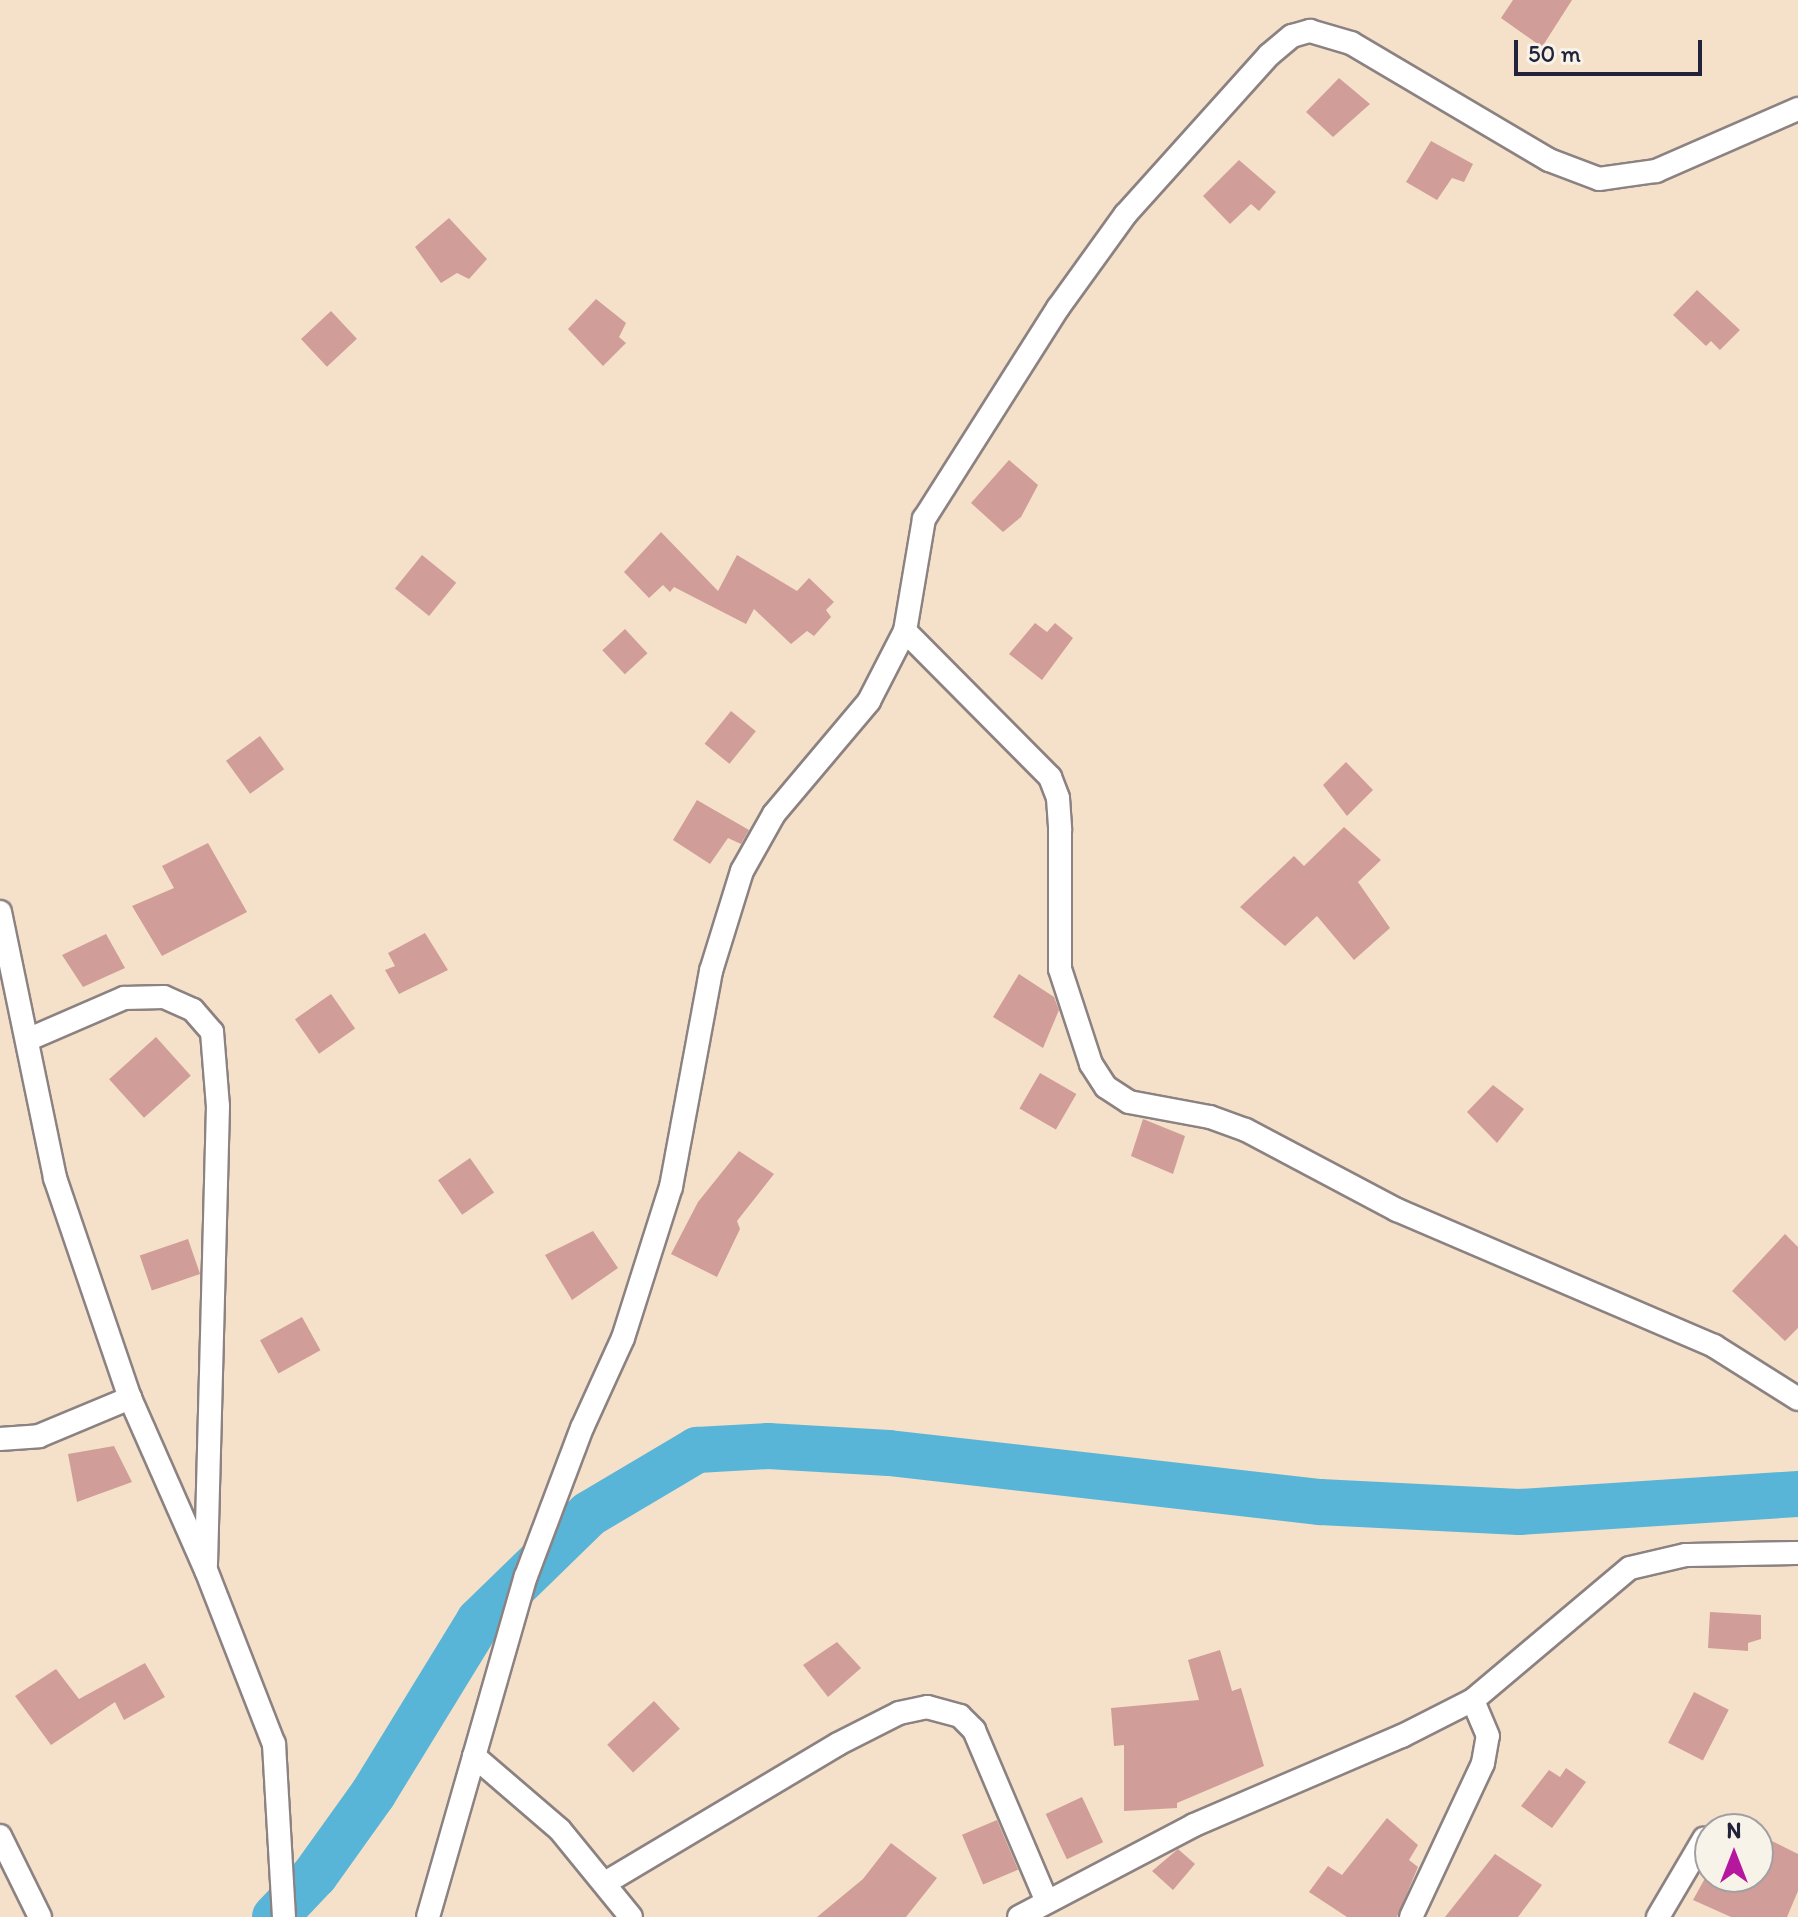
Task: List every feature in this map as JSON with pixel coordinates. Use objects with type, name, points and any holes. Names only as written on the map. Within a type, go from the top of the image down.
[{"type":"street","points":[[428,1917],[526,1576],[582,1428],[623,1338],[671,1187],[711,971],[742,871],[774,814],[869,701],[905,631],[924,519],[1050,320],[1125,215],[1194,135],[1292,36],[1329,33],[1351,43],[1568,171],[1599,179],[1627,179],[1656,171],[1798,109]]},
{"type":"street","points":[[905,631],[1050,777],[1058,798],[1060,830],[1060,969],[1091,1064],[1106,1087],[1129,1102],[1210,1117],[1246,1130],[1397,1210],[1714,1346],[1798,1399]]},
{"type":"street","points":[[0,912],[4,948],[27,1040],[55,1178],[130,1398],[206,1570],[274,1744],[284,1917]]},
{"type":"street","points":[[27,1040],[124,998],[164,997],[193,1010],[212,1032],[218,1106],[206,1570]]},
{"type":"street","points":[[0,1439],[39,1436],[130,1398]]},
{"type":"street","points":[[1019,1917],[1046,1900],[1194,1825],[1473,1700],[1630,1568],[1686,1555],[1798,1553]]},
{"type":"street","points":[[1411,1917],[1483,1763],[1488,1736],[1473,1700]]},
{"type":"street","points":[[605,1883],[838,1744],[899,1713],[927,1707],[960,1716],[974,1730],[1046,1900]]},
{"type":"street","points":[[474,1756],[560,1830],[631,1917]]},
{"type":"street","points":[[0,1836],[40,1917]]},
{"type":"street","points":[[1658,1917],[1694,1856]]},
{"type":"building","points":[[1513,0],[1572,0],[1542,47],[1501,18]]},
{"type":"building","points":[[1339,78],[1370,104],[1333,137],[1306,112]]},
{"type":"building","points":[[1431,141],[1473,164],[1464,182],[1452,178],[1437,200],[1406,182]]},
{"type":"building","points":[[1239,160],[1276,192],[1259,211],[1251,204],[1230,224],[1203,196]]},
{"type":"building","points":[[449,218],[487,259],[469,279],[457,273],[441,283],[415,247]]},
{"type":"building","points":[[1697,290],[1740,330],[1720,350],[1711,341],[1706,346],[1673,315]]},
{"type":"building","points":[[596,299],[626,323],[619,337],[626,343],[603,366],[568,329]]},
{"type":"building","points":[[331,311],[357,339],[327,367],[301,339]]},
{"type":"building","points":[[1009,460],[1038,485],[1021,517],[1003,532],[971,503]]},
{"type":"building","points":[[661,532],[718,591],[737,555],[797,591],[809,578],[834,602],[826,610],[831,617],[814,636],[807,631],[791,644],[754,609],[746,624],[674,587],[670,592],[663,585],[649,598],[624,572]]},
{"type":"building","points":[[422,555],[456,583],[429,616],[395,588]]},
{"type":"building","points":[[1035,623],[1047,632],[1055,623],[1073,638],[1042,680],[1009,654]]},
{"type":"building","points":[[625,629],[648,653],[625,674],[602,650]]},
{"type":"building","points":[[731,711],[756,731],[729,764],[705,744]]},
{"type":"building","points":[[260,736],[284,769],[250,794],[226,761]]},
{"type":"building","points":[[1346,762],[1373,790],[1347,816],[1323,785]]},
{"type":"building","points":[[697,800],[749,830],[741,844],[728,838],[710,864],[673,840]]},
{"type":"building","points":[[1344,827],[1381,860],[1358,882],[1390,928],[1354,960],[1317,916],[1285,946],[1240,907],[1294,856],[1304,866]]},
{"type":"building","points":[[208,843],[247,912],[162,956],[132,906],[174,888],[162,866]]},
{"type":"building","points":[[425,933],[448,970],[399,994],[385,970],[395,966],[388,953]]},
{"type":"building","points":[[106,934],[125,968],[83,987],[62,955]]},
{"type":"building","points":[[1019,974],[1054,997],[1059,1010],[1043,1048],[993,1017]]},
{"type":"building","points":[[331,994],[355,1028],[319,1054],[295,1019]]},
{"type":"building","points":[[156,1037],[191,1076],[144,1118],[109,1079]]},
{"type":"building","points":[[1040,1073],[1076,1094],[1056,1130],[1020,1109]]},
{"type":"building","points":[[1493,1085],[1524,1109],[1497,1143],[1467,1112]]},
{"type":"building","points":[[1143,1119],[1185,1136],[1173,1174],[1131,1156]]},
{"type":"building","points":[[739,1151],[774,1174],[737,1221],[740,1229],[717,1277],[671,1254],[698,1202]]},
{"type":"building","points":[[470,1158],[494,1192],[462,1215],[438,1180]]},
{"type":"building","points":[[593,1231],[618,1268],[572,1300],[545,1255]]},
{"type":"building","points":[[1785,1234],[1798,1247],[1798,1328],[1785,1341],[1732,1291]]},
{"type":"building","points":[[188,1239],[200,1274],[152,1291],[140,1256]]},
{"type":"building","points":[[302,1317],[320,1350],[278,1374],[260,1340]]},
{"type":"building","points":[[114,1446],[132,1482],[77,1502],[68,1454]]},
{"type":"building","points":[[1710,1612],[1761,1615],[1761,1639],[1748,1643],[1748,1651],[1708,1648]]},
{"type":"building","points":[[837,1642],[861,1668],[828,1697],[803,1665]]},
{"type":"building","points":[[1220,1650],[1232,1691],[1241,1688],[1264,1766],[1177,1803],[1177,1808],[1124,1811],[1124,1745],[1114,1746],[1111,1708],[1199,1700],[1188,1660]]},
{"type":"building","points":[[145,1663],[165,1697],[124,1720],[115,1702],[51,1745],[15,1696],[56,1669],[79,1699]]},
{"type":"building","points":[[1694,1692],[1729,1710],[1703,1760],[1668,1743]]},
{"type":"building","points":[[654,1701],[680,1729],[633,1772],[607,1745]]},
{"type":"building","points":[[1566,1768],[1586,1782],[1552,1828],[1521,1806],[1549,1770],[1560,1777]]},
{"type":"building","points":[[1082,1797],[1103,1842],[1067,1859],[1046,1814]]},
{"type":"building","points":[[1387,1818],[1418,1845],[1409,1860],[1418,1867],[1397,1917],[1347,1917],[1309,1892],[1328,1866],[1342,1875]]},
{"type":"building","points":[[997,1820],[1018,1870],[983,1885],[962,1835]]},
{"type":"building","points":[[1774,1842],[1798,1854],[1798,1891],[1787,1917],[1731,1917],[1693,1900],[1697,1893],[1774,1893]]},
{"type":"building","points":[[891,1843],[937,1878],[906,1917],[817,1917],[863,1879]]},
{"type":"building","points":[[1178,1849],[1195,1864],[1173,1890],[1152,1871]]},
{"type":"building","points":[[1495,1854],[1542,1885],[1518,1917],[1445,1917]]},
{"type":"waterway","points":[[275,1917],[315,1875],[373,1794],[479,1621],[589,1514],[697,1450],[768,1446],[889,1453],[1320,1502],[1519,1512],[1798,1494]]}]
